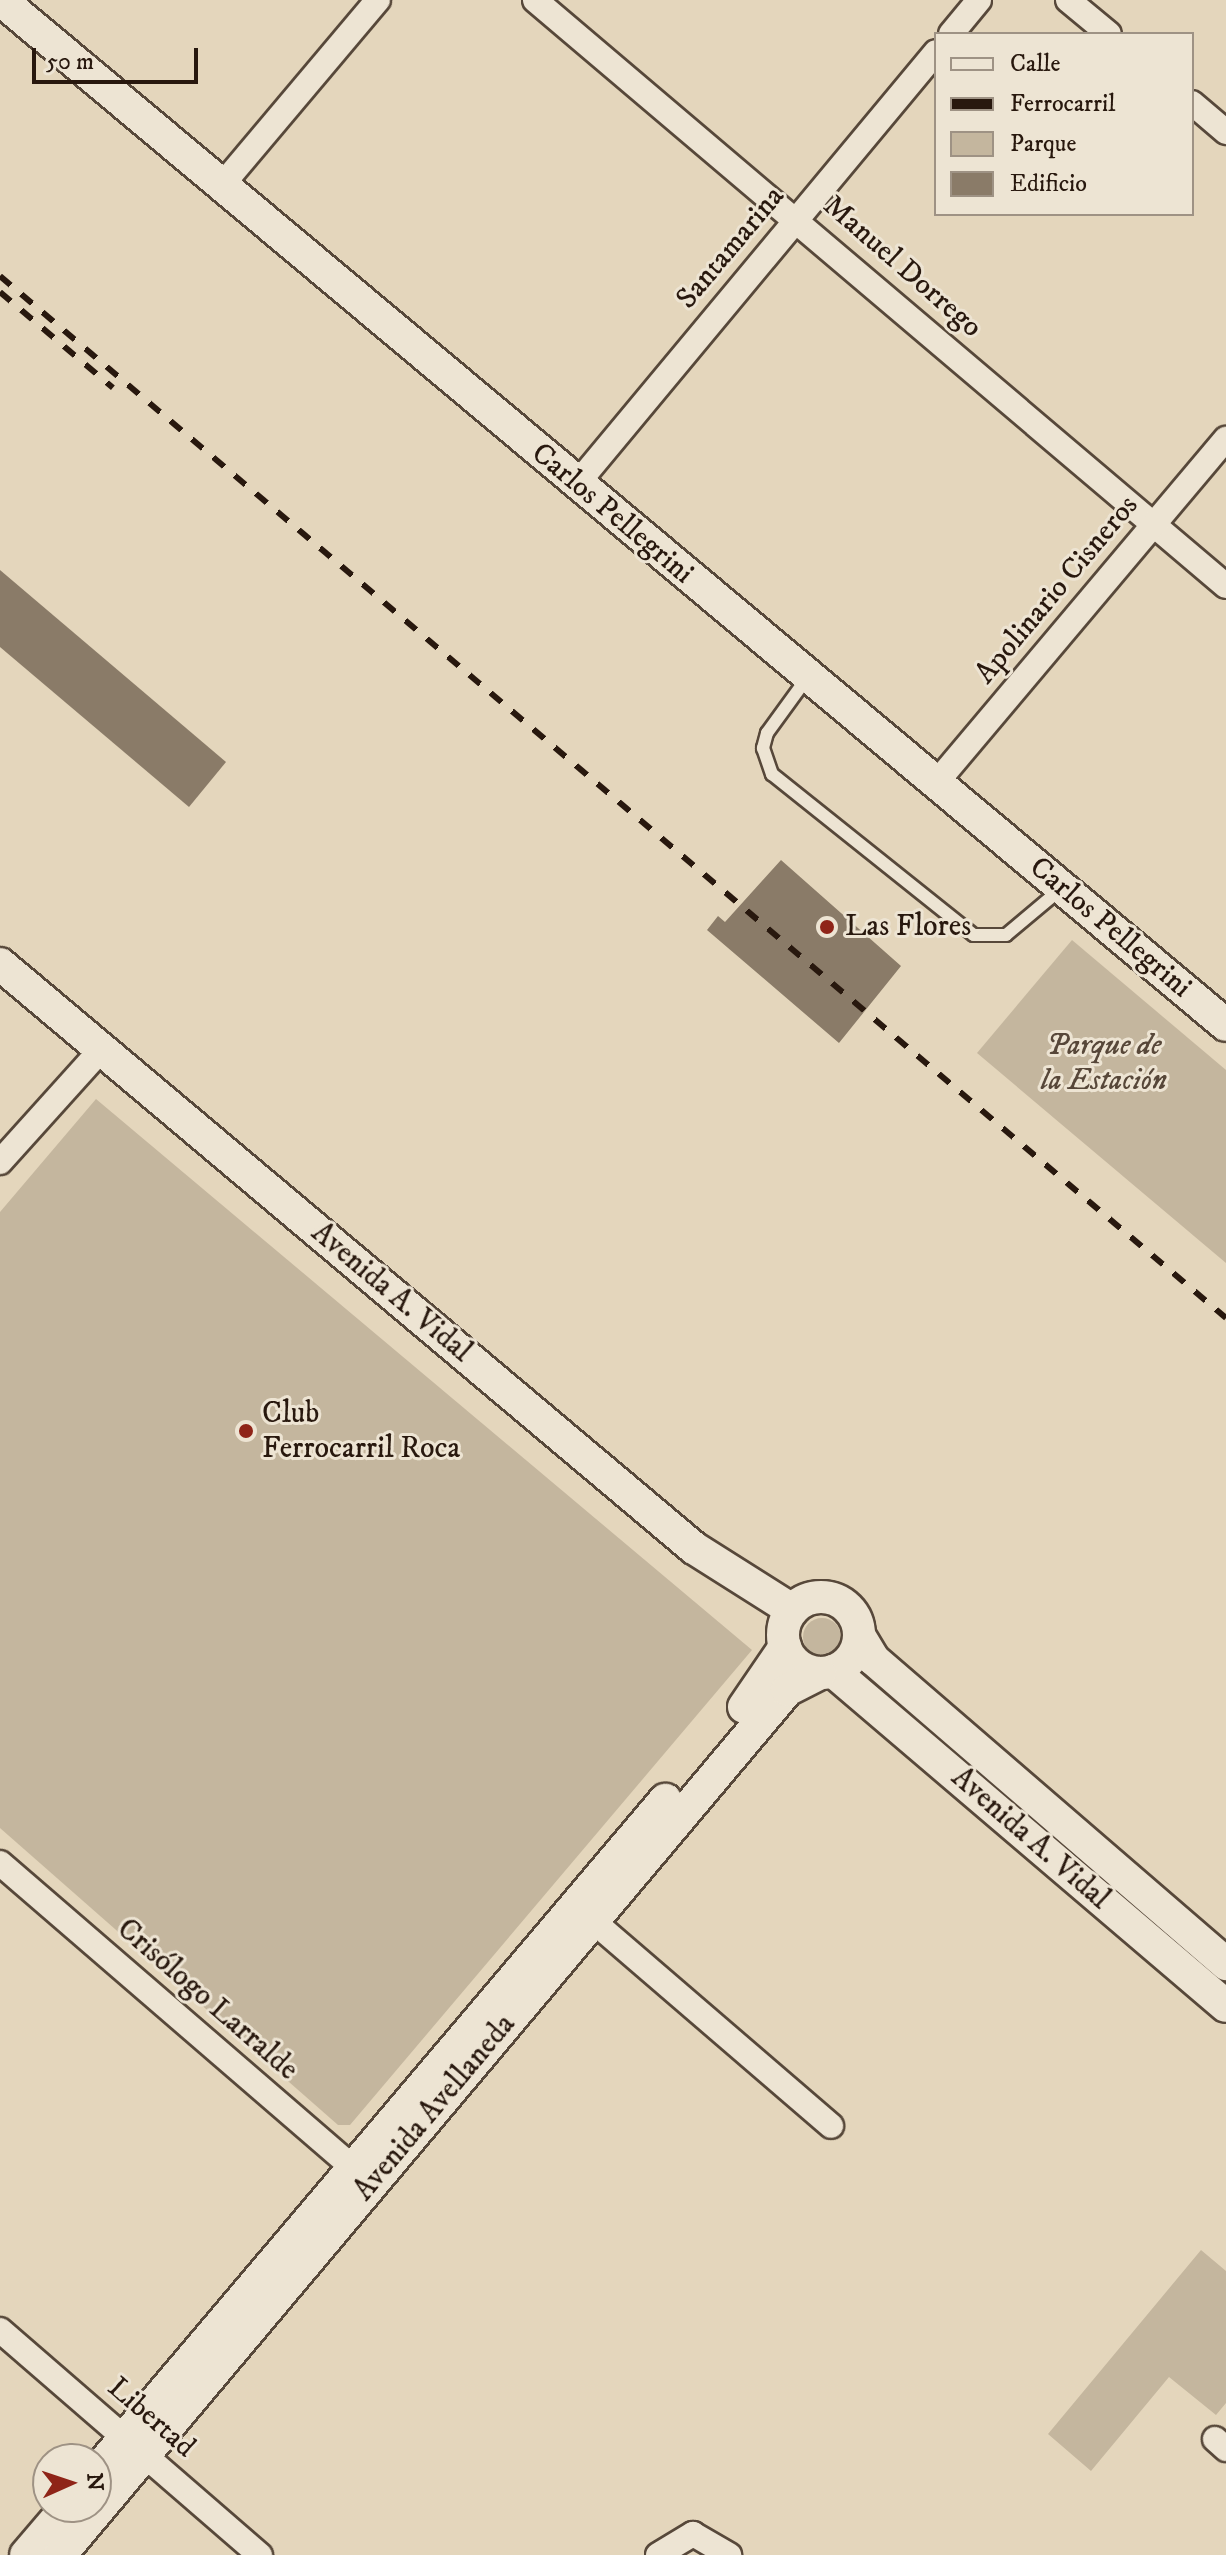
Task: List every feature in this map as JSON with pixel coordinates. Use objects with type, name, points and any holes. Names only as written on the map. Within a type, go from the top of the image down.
[{"type":"street","name":"Carlos Pellegrini","points":[[1,0],[576,485],[1226,1025]]},
{"type":"street","points":[[222,185],[378,0]]},
{"type":"street","name":"Manuel Dorrego","points":[[535,0],[797,219],[1226,586]]},
{"type":"street","points":[[953,32],[979,0]]},
{"type":"street","points":[[1068,0],[1107,32]]},
{"type":"street","name":"Santamarina","points":[[576,485],[934,54]]},
{"type":"street","points":[[1194,105],[1226,132]]},
{"type":"street","name":"Apolinario Cisneros","points":[[936,783],[1226,439]]},
{"type":"street","name":"Avenida A. Vidal","points":[[0,964],[694,1548],[792,1610]]},
{"type":"street","points":[[0,1162],[101,1050]]},
{"type":"street","points":[[811,1598],[835,1599],[854,1614],[860,1637],[852,1658],[827,1672],[799,1666],[785,1647],[792,1610],[811,1598]]},
{"type":"street","name":"Avenida A. Vidal","points":[[860,1637],[873,1659],[1226,1964]]},
{"type":"street","name":"Avenida Avellaneda","points":[[584,1914],[769,1677],[785,1647]]},
{"type":"street","name":"Avenida A. Vidal","points":[[827,1672],[1226,2006]]},
{"type":"street","name":"Avenida Avellaneda","points":[[60,2555],[135,2446],[584,1914],[787,1690],[827,1672]]},
{"type":"street","name":"Crisólogo Larralde","points":[[0,1863],[362,2176]]},
{"type":"street","points":[[584,1914],[831,2126]]},
{"type":"street","points":[[1173,1963],[1196,1939]]},
{"type":"street","name":"Libertad","points":[[0,2330],[260,2555]]},
{"type":"street","name":"Avenida Avellaneda","points":[[112,2461],[135,2446]]},
{"type":"street","points":[[26,2555],[53,2523]]},
{"type":"street","points":[[658,2555],[693,2534],[729,2555]]},
{"type":"lane","points":[[807,678],[767,733],[763,748],[772,774],[974,935],[1006,935],[1062,888]]},
{"type":"green space","name":"Parque de la Estación","points":[[1072,940],[1226,1070],[1226,1263],[977,1053]]},
{"type":"green space","name":"Club Ferrocarril Roca","points":[[96,1099],[752,1650],[350,2125],[338,2125],[0,1828],[0,1212]]},
{"type":"green space","points":[[822,1618],[836,1623],[841,1637],[836,1651],[822,1656],[808,1651],[803,1637],[808,1623]]},
{"type":"green space","points":[[862,1667],[1166,1922],[1160,1929],[856,1674]]},
{"type":"green space","points":[[1201,2250],[1226,2271],[1226,2403],[1216,2415],[1169,2377],[1091,2471],[1048,2434]]},
{"type":"building","points":[[0,570],[226,762],[189,807],[0,647]]},
{"type":"building","points":[[781,860],[901,966],[839,1043],[707,930],[718,916],[725,922]]},
{"type":"railway","points":[[0,276],[1226,1318]]},
{"type":"railway","points":[[0,292],[113,388]]},
{"type":"place","name":"Las Flores","points":[[827,927]]},
{"type":"place","name":"Club Ferrocarril Roca","points":[[246,1431]]}]
